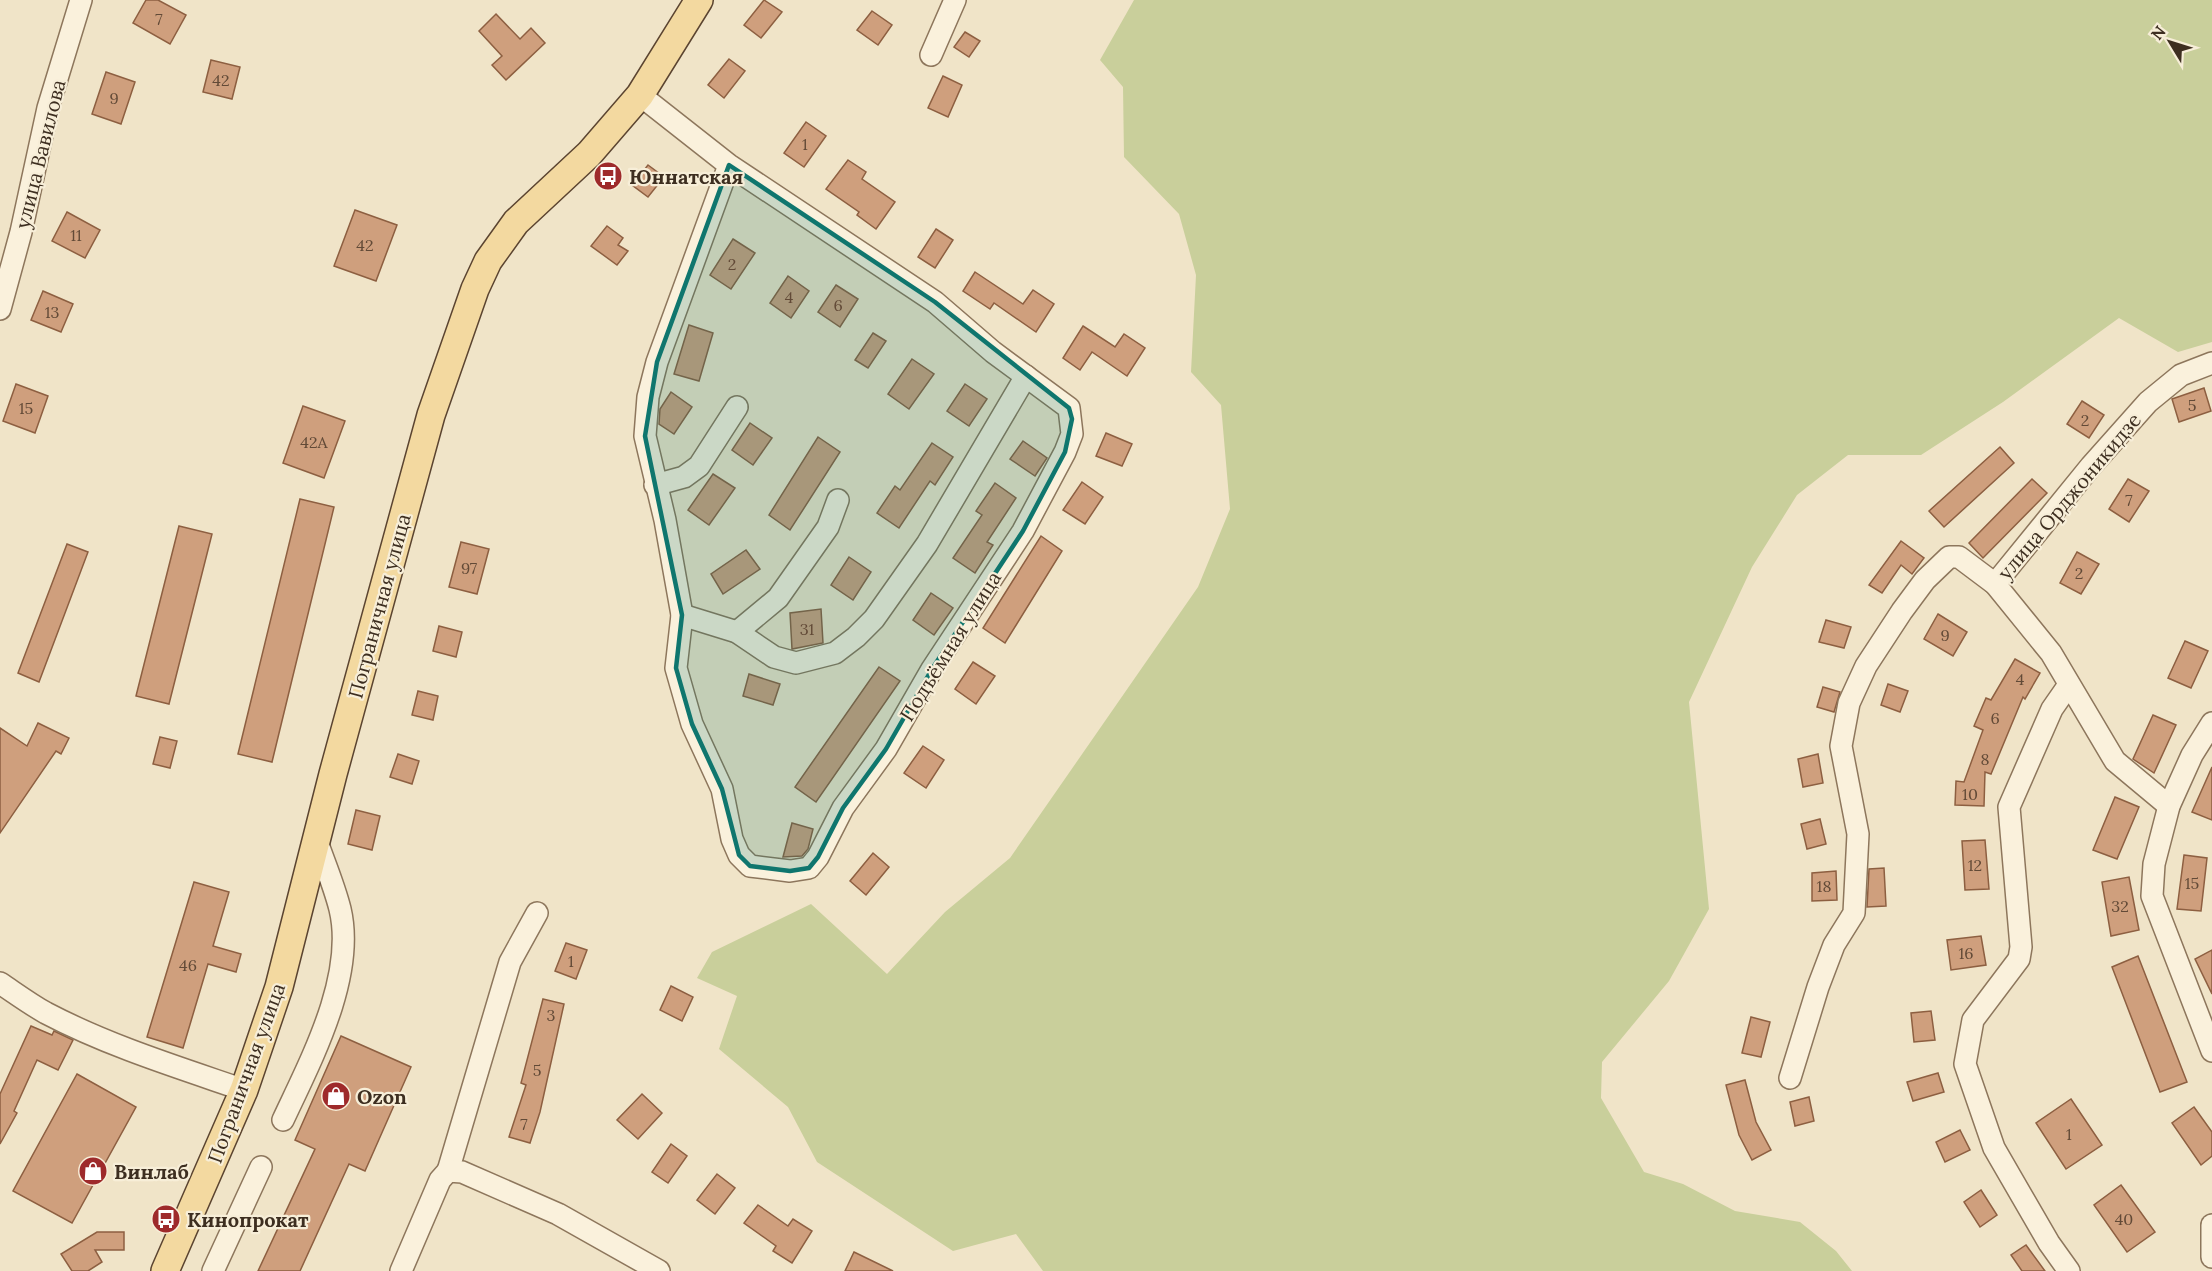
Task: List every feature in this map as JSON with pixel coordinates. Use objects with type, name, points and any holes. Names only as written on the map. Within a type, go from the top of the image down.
[{"type":"main road","name":"Пограничная улица","points":[[165,1271],[244,1090],[279,987],[316,839],[431,415],[475,289],[488,261],[516,222],[589,154],[640,96],[699,0]]},
{"type":"street","name":"улица Вавилова","points":[[0,309],[21,232],[48,108],[81,0]]},
{"type":"street","points":[[931,55],[955,0]]},
{"type":"street","name":"Подъёмная улица","points":[[640,96],[729,165],[935,302],[1069,408],[1072,426],[1065,452],[1023,531],[932,669],[886,749],[843,808],[818,857],[809,868],[790,871],[750,866],[739,855],[732,840],[722,789],[693,724],[676,668],[682,615]]},
{"type":"street","points":[[729,165],[657,362],[648,397],[645,435],[655,485],[666,520],[682,615],[737,632],[774,657],[796,663],[835,652],[856,637],[874,619],[927,544],[1026,376]]},
{"type":"street","name":"улица Орджоникидзе","points":[[1791,1078],[1818,987],[1834,945],[1854,913],[1858,834],[1841,746],[1849,703],[1866,666],[1925,580],[1949,557],[1959,556],[1995,584],[2091,466],[2148,402],[2181,375],[2212,363]]},
{"type":"street","points":[[655,485],[684,477],[699,466],[737,407]]},
{"type":"street","points":[[737,632],[778,598],[828,527],[838,500]]},
{"type":"street","points":[[1995,584],[2051,652],[2068,686],[2115,761],[2169,806]]},
{"type":"street","points":[[2068,686],[2052,709],[2009,807],[2021,947],[2019,959],[1973,1020],[1965,1064],[1994,1148],[2049,1243],[2069,1271]]},
{"type":"street","points":[[2212,723],[2192,755],[2169,806],[2154,864],[2152,896],[2212,1052]]},
{"type":"street","points":[[283,1120],[308,1066],[333,1001],[342,959],[340,910],[316,839]]},
{"type":"street","points":[[400,1271],[444,1176],[510,962],[537,913]]},
{"type":"street","points":[[0,983],[45,1012],[88,1033],[125,1049],[244,1090]]},
{"type":"street","points":[[213,1271],[261,1167]]},
{"type":"street","points":[[444,1176],[462,1172],[558,1214],[659,1271]]},
{"type":"street","points":[[2212,1225],[2210,1241],[2212,1257]]},
{"type":"highlighted area","points":[[729,165],[935,302],[1069,408],[1072,419],[1065,452],[1023,531],[932,669],[886,749],[843,808],[818,857],[809,868],[790,871],[750,866],[739,855],[722,789],[692,724],[676,668],[682,615],[645,436],[657,362]]},
{"type":"green space","points":[[1134,0],[2212,0],[2212,342],[2178,352],[2119,318],[2003,402],[1921,455],[1848,455],[1797,495],[1752,567],[1689,702],[1709,909],[1669,981],[1602,1062],[1601,1098],[1644,1172],[1683,1184],[1735,1211],[1800,1222],[1836,1251],[1852,1271],[1043,1271],[1016,1234],[953,1251],[817,1162],[788,1107],[719,1049],[737,996],[697,978],[712,952],[811,904],[887,974],[945,912],[1010,858],[1198,587],[1230,509],[1221,405],[1191,372],[1196,275],[1179,214],[1124,157],[1123,87],[1100,60]]},
{"type":"building","points":[[146,0],[158,0],[186,15],[170,44],[133,23]]},
{"type":"building","points":[[764,0],[782,12],[761,38],[744,25]]},
{"type":"building","points":[[872,11],[892,25],[878,45],[857,30]]},
{"type":"building","points":[[496,14],[520,39],[531,28],[545,43],[506,80],[492,65],[502,56],[479,31]]},
{"type":"building","points":[[965,32],[980,41],[969,57],[954,47]]},
{"type":"building","points":[[729,59],[745,71],[724,98],[708,85]]},
{"type":"building","points":[[211,60],[240,67],[232,99],[203,92]]},
{"type":"building","points":[[106,72],[135,82],[121,124],[92,114]]},
{"type":"building","points":[[943,76],[962,85],[948,117],[928,108]]},
{"type":"building","points":[[806,122],[826,136],[804,167],[784,153]]},
{"type":"building","points":[[848,160],[866,172],[862,179],[895,202],[876,229],[857,215],[859,212],[826,189]]},
{"type":"building","points":[[648,165],[664,177],[648,197],[632,185]]},
{"type":"building","points":[[355,210],[397,225],[376,281],[334,266]]},
{"type":"building","points":[[67,212],[100,230],[85,258],[52,241]]},
{"type":"building","points":[[607,226],[623,238],[618,245],[628,251],[617,265],[591,246]]},
{"type":"building","points":[[936,229],[953,240],[935,268],[918,257]]},
{"type":"building","points":[[733,239],[755,253],[731,289],[710,275]]},
{"type":"building","points":[[975,272],[1023,304],[1033,290],[1054,304],[1036,332],[994,303],[990,309],[963,291]]},
{"type":"building","points":[[788,276],[809,291],[791,318],[770,303]]},
{"type":"building","points":[[836,285],[858,299],[840,327],[818,312]]},
{"type":"building","points":[[43,291],[73,304],[61,332],[31,320]]},
{"type":"building","points":[[689,325],[713,333],[699,381],[674,374]]},
{"type":"building","points":[[1083,326],[1115,347],[1124,334],[1145,348],[1127,376],[1092,352],[1080,370],[1063,358]]},
{"type":"building","points":[[873,333],[886,341],[868,368],[855,360]]},
{"type":"building","points":[[912,359],[934,374],[909,409],[888,394]]},
{"type":"building","points":[[16,384],[48,396],[35,433],[3,421]]},
{"type":"building","points":[[965,384],[987,399],[969,426],[947,411]]},
{"type":"building","points":[[2204,388],[2211,411],[2179,422],[2172,399]]},
{"type":"building","points":[[671,392],[692,407],[674,434],[659,424],[660,409]]},
{"type":"building","points":[[2082,401],[2104,415],[2089,438],[2067,424]]},
{"type":"building","points":[[303,406],[345,421],[324,478],[283,463]]},
{"type":"building","points":[[750,423],[772,438],[753,465],[732,450]]},
{"type":"building","points":[[1106,433],[1132,444],[1122,466],[1096,456]]},
{"type":"building","points":[[818,437],[840,452],[790,530],[769,515]]},
{"type":"building","points":[[1023,441],[1047,458],[1035,476],[1010,459]]},
{"type":"building","points":[[932,443],[953,457],[935,485],[930,481],[899,528],[877,513],[895,486],[900,490]]},
{"type":"building","points":[[2000,447],[2014,463],[1944,527],[1929,511]]},
{"type":"building","points":[[713,474],[735,488],[709,525],[688,510]]},
{"type":"building","points":[[2032,479],[2047,493],[1983,558],[1969,543]]},
{"type":"building","points":[[2128,479],[2149,491],[2129,522],[2109,509]]},
{"type":"building","points":[[1082,482],[1103,497],[1085,524],[1063,510]]},
{"type":"building","points":[[995,483],[1016,498],[987,542],[993,545],[975,573],[953,558],[982,515],[976,511]]},
{"type":"building","points":[[300,499],[334,507],[272,762],[238,754]]},
{"type":"building","points":[[179,526],[212,534],[169,704],[136,696]]},
{"type":"building","points":[[1041,536],[1062,551],[1005,643],[983,628]]},
{"type":"building","points":[[1901,541],[1924,558],[1912,574],[1901,565],[1882,593],[1869,585]]},
{"type":"building","points":[[461,542],[489,549],[477,594],[449,587]]},
{"type":"building","points":[[67,544],[88,552],[39,682],[18,673]]},
{"type":"building","points":[[746,550],[760,569],[723,594],[711,574]]},
{"type":"building","points":[[2077,552],[2099,564],[2081,594],[2060,583]]},
{"type":"building","points":[[849,557],[871,572],[853,600],[831,585]]},
{"type":"building","points":[[931,593],[953,608],[934,635],[913,620]]},
{"type":"building","points":[[821,609],[823,643],[792,649],[790,613]]},
{"type":"building","points":[[1938,614],[1967,632],[1953,656],[1924,639]]},
{"type":"building","points":[[1826,620],[1851,627],[1844,648],[1819,642]]},
{"type":"building","points":[[439,626],[462,632],[456,657],[433,651]]},
{"type":"building","points":[[2185,641],[2208,651],[2191,688],[2168,678]]},
{"type":"building","points":[[2015,659],[2040,673],[2025,699],[2023,697],[1991,774],[1985,772],[1984,806],[1955,805],[1956,781],[1964,782],[1983,730],[1974,726],[1986,698],[1991,700]]},
{"type":"building","points":[[973,662],[995,676],[976,704],[955,689]]},
{"type":"building","points":[[879,667],[900,681],[816,802],[795,787]]},
{"type":"building","points":[[749,674],[780,684],[773,705],[743,696]]},
{"type":"building","points":[[1888,684],[1908,691],[1900,712],[1881,705]]},
{"type":"building","points":[[1823,687],[1840,692],[1834,712],[1817,707]]},
{"type":"building","points":[[418,691],[438,696],[433,720],[412,715]]},
{"type":"building","points":[[2153,715],[2176,725],[2154,773],[2133,759]]},
{"type":"building","points":[[38,723],[69,738],[61,754],[56,751],[0,833],[0,728],[27,746]]},
{"type":"building","points":[[160,737],[177,741],[170,768],[153,764]]},
{"type":"building","points":[[923,746],[944,760],[926,788],[904,773]]},
{"type":"building","points":[[398,754],[419,761],[412,784],[390,777]]},
{"type":"building","points":[[1818,754],[1823,783],[1803,787],[1798,759]]},
{"type":"building","points":[[2212,767],[2212,820],[2192,812]]},
{"type":"building","points":[[2115,797],[2139,807],[2117,859],[2093,850]]},
{"type":"building","points":[[356,810],[380,816],[372,850],[348,844]]},
{"type":"building","points":[[1820,819],[1826,844],[1807,849],[1801,824]]},
{"type":"building","points":[[792,823],[813,829],[808,849],[802,856],[783,857]]},
{"type":"building","points":[[1985,840],[1989,889],[1965,890],[1962,841]]},
{"type":"building","points":[[873,853],[889,867],[866,895],[850,881]]},
{"type":"building","points":[[2184,855],[2207,858],[2201,911],[2177,909]]},
{"type":"building","points":[[1884,868],[1886,906],[1867,907],[1869,869]]},
{"type":"building","points":[[1836,871],[1837,900],[1812,901],[1812,873]]},
{"type":"building","points":[[2129,877],[2139,930],[2111,936],[2102,882]]},
{"type":"building","points":[[194,882],[229,892],[213,946],[241,954],[236,972],[208,964],[183,1048],[147,1037]]},
{"type":"building","points":[[1981,936],[1986,965],[1951,970],[1947,940]]},
{"type":"building","points":[[566,943],[587,950],[576,979],[555,971]]},
{"type":"building","points":[[2212,950],[2212,994],[2195,959]]},
{"type":"building","points":[[2138,956],[2187,1082],[2160,1092],[2112,967]]},
{"type":"building","points":[[671,986],[693,997],[682,1021],[660,1010]]},
{"type":"building","points":[[543,999],[564,1004],[540,1112],[530,1143],[509,1137],[526,1085],[521,1083]]},
{"type":"building","points":[[1931,1011],[1935,1040],[1914,1042],[1911,1013]]},
{"type":"building","points":[[1751,1017],[1770,1022],[1761,1057],[1742,1053]]},
{"type":"building","points":[[31,1026],[52,1035],[54,1031],[73,1040],[58,1070],[37,1060],[14,1111],[17,1113],[0,1144],[0,1094]]},
{"type":"building","points":[[341,1036],[411,1067],[365,1171],[349,1164],[300,1271],[258,1271],[315,1149],[295,1140]]},
{"type":"building","points":[[1938,1073],[1944,1092],[1913,1101],[1907,1082]]},
{"type":"building","points":[[77,1074],[136,1107],[72,1223],[13,1191]]},
{"type":"building","points":[[1745,1080],[1756,1122],[1771,1150],[1752,1160],[1739,1135],[1726,1085]]},
{"type":"building","points":[[642,1094],[662,1113],[638,1139],[617,1120]]},
{"type":"building","points":[[1809,1097],[1814,1121],[1795,1126],[1790,1102]]},
{"type":"building","points":[[2071,1099],[2102,1145],[2066,1169],[2036,1123]]},
{"type":"building","points":[[2194,1107],[2212,1132],[2212,1156],[2201,1165],[2172,1123]]},
{"type":"building","points":[[1960,1130],[1970,1150],[1945,1162],[1936,1142]]},
{"type":"building","points":[[671,1144],[687,1156],[668,1183],[652,1172]]},
{"type":"building","points":[[717,1174],[735,1188],[715,1214],[697,1200]]},
{"type":"building","points":[[2121,1185],[2155,1232],[2127,1252],[2094,1205]]},
{"type":"building","points":[[1981,1190],[1997,1215],[1980,1227],[1964,1202]]},
{"type":"building","points":[[758,1205],[788,1226],[793,1219],[812,1231],[792,1263],[773,1251],[776,1246],[744,1223]]},
{"type":"building","points":[[97,1232],[124,1232],[124,1250],[95,1250],[102,1262],[88,1271],[72,1271],[61,1254]]},
{"type":"building","points":[[2026,1245],[2045,1271],[2022,1271],[2011,1255]]},
{"type":"building","points":[[854,1252],[893,1271],[845,1271]]},
{"type":"place","name":"Юннатская","points":[[608,176]]},
{"type":"place","name":"Ozon","points":[[336,1096]]},
{"type":"place","name":"Винлаб","points":[[93,1171]]},
{"type":"place","name":"Кинопрокат","points":[[166,1219]]}]
